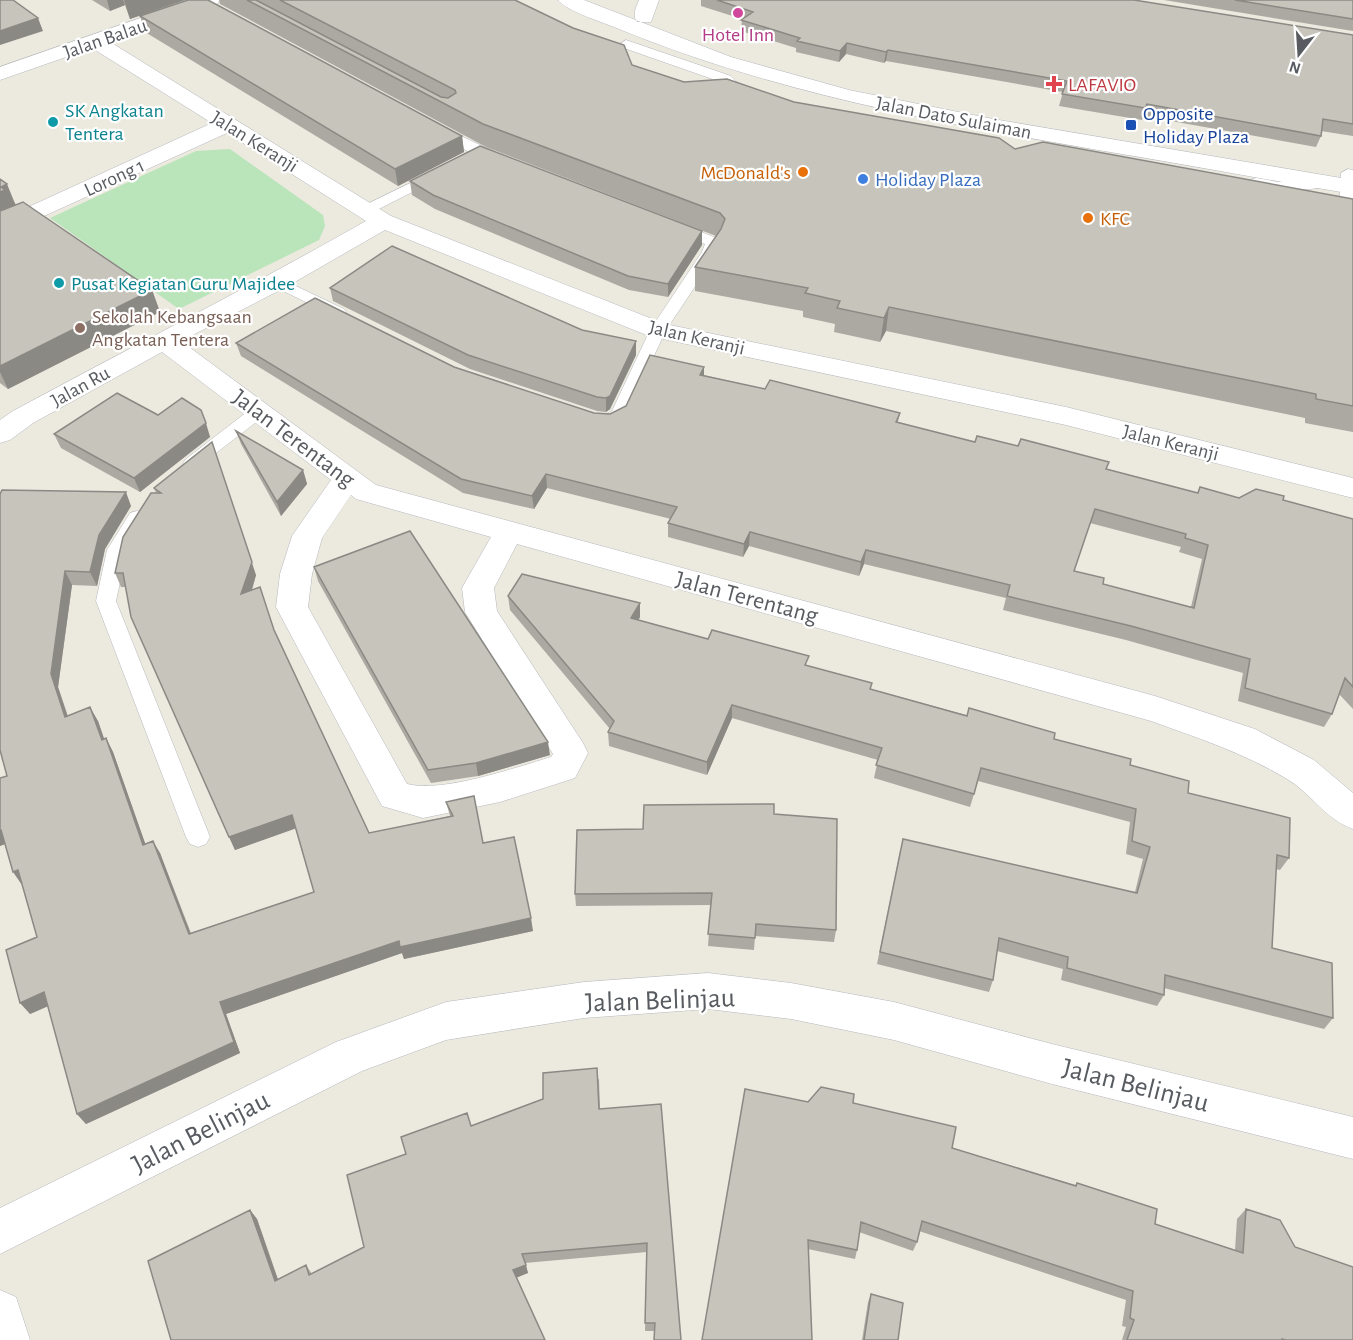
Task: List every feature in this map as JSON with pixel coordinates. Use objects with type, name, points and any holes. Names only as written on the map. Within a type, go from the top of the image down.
[{"type":"street","name":"Jalan Dato Sulaiman","points":[[568,0],[623,33],[777,78],[891,105],[1324,182],[1348,192]]},
{"type":"street","name":"Jalan Dato Sulaiman","points":[[600,0],[647,9],[717,43],[849,81],[1047,121],[1348,192]]},
{"type":"street","name":"Jalan Balau","points":[[0,74],[212,6]]},
{"type":"street","name":"Jalan Keranji","points":[[96,42],[374,216],[658,330],[1066,416],[1353,488]]},
{"type":"street","name":"Lorong 1","points":[[0,229],[228,124]]},
{"type":"street","name":"Jalan Ru","points":[[0,434],[23,417],[163,340],[277,282],[374,216]]},
{"type":"street","name":"Jalan Terentang","points":[[163,340],[366,492],[1155,709],[1243,739],[1302,770],[1353,814]]},
{"type":"street","points":[[347,479],[307,536],[296,574],[292,607],[395,796],[423,803],[500,787],[563,768],[571,753],[481,612],[477,588],[509,532]]},
{"type":"street","name":"Jalan Belinjau","points":[[0,1232],[350,1056],[446,1021],[584,1000],[708,992],[791,1001],[894,1021],[1052,1064],[1353,1138]]},
{"type":"street","points":[[0,1313],[7,1340]]},
{"type":"lane","points":[[623,33],[633,61]]},
{"type":"lane","points":[[623,33],[726,79],[737,90]]},
{"type":"lane","points":[[718,90],[737,90],[759,97]]},
{"type":"lane","points":[[429,124],[480,152],[519,167]]},
{"type":"lane","points":[[374,216],[454,165],[480,152]]},
{"type":"lane","points":[[1241,190],[1289,199]]},
{"type":"lane","points":[[585,415],[611,420],[619,414],[658,330],[710,252],[714,242],[659,221]]},
{"type":"lane","points":[[277,282],[349,318]]},
{"type":"lane","points":[[178,474],[258,412]]},
{"type":"lane","points":[[145,504],[117,550],[106,601],[198,837]]},
{"type":"green space","points":[[230,149],[323,215],[325,226],[319,240],[179,309],[50,218],[196,151]]},
{"type":"building","points":[[0,0],[13,0],[38,18],[0,31]]},
{"type":"building","points":[[188,0],[208,0],[462,136],[395,169],[140,16]]},
{"type":"building","name":"Holiday Plaza","points":[[247,0],[256,0],[441,97],[448,98],[456,93],[455,90],[280,0],[515,0],[573,28],[624,45],[632,65],[684,82],[727,79],[794,102],[999,138],[1015,149],[1043,142],[1353,199],[1353,406],[1316,399],[1316,394],[889,307],[884,318],[837,308],[840,301],[805,293],[808,288],[695,267],[721,229],[725,219],[720,213],[483,124]]},
{"type":"building","points":[[717,0],[1134,0],[1353,35],[1353,124],[1323,119],[1321,136],[1147,104],[1145,108],[1062,94],[1067,81],[888,50],[886,52],[847,43],[840,51],[797,41],[800,38],[741,20],[753,12]]},
{"type":"building","points":[[1235,0],[1353,0],[1353,19]]},
{"type":"building","points":[[480,146],[702,231],[668,284],[628,276],[433,195],[410,181]]},
{"type":"building","points":[[0,179],[7,184],[1,187],[5,190],[0,192]]},
{"type":"building","name":"Pusat Kegiatan Guru Majidee","points":[[23,202],[152,290],[0,366],[0,211]]},
{"type":"building","points":[[392,246],[582,330],[636,341],[610,396],[597,397],[468,355],[330,288]]},
{"type":"building","points":[[315,298],[454,367],[594,413],[610,414],[626,406],[650,355],[704,367],[700,375],[765,389],[770,380],[900,413],[896,422],[975,442],[977,436],[1018,446],[1021,439],[1109,462],[1106,469],[1198,493],[1200,487],[1239,498],[1256,489],[1284,496],[1283,500],[1353,519],[1353,687],[1345,678],[1332,714],[1245,688],[1250,659],[1131,626],[1007,596],[1010,585],[866,550],[861,562],[750,532],[744,544],[668,523],[677,507],[546,474],[532,496],[461,479],[236,343]],"holes":[[[1095,509],[1186,534],[1185,538],[1208,545],[1194,608],[1103,584],[1104,578],[1074,571]]]},
{"type":"building","points":[[117,393],[158,415],[182,398],[201,410],[206,423],[134,478],[54,434]]},
{"type":"building","points":[[236,431],[303,470],[277,502]]},
{"type":"building","points":[[212,442],[252,562],[241,594],[260,587],[274,630],[369,833],[453,816],[446,802],[474,796],[483,843],[514,837],[531,918],[400,947],[399,941],[220,1002],[234,1042],[77,1114],[44,992],[20,1003],[6,950],[37,937],[18,870],[13,872],[0,830],[0,778],[7,776],[0,750],[0,494],[2,490],[126,492],[99,535],[90,572],[65,571],[51,674],[65,717],[90,707],[102,740],[106,738],[143,845],[153,841],[189,934],[314,892],[292,815],[229,837],[131,617],[123,573],[115,573],[123,537],[151,493],[161,493],[154,488]]},
{"type":"building","points":[[410,531],[548,742],[476,763],[428,770],[314,567]]},
{"type":"building","points":[[522,574],[640,603],[631,618],[708,639],[712,630],[809,656],[805,665],[872,683],[870,689],[967,716],[969,708],[1055,733],[1054,739],[1131,759],[1130,765],[1189,781],[1188,793],[1290,818],[1289,858],[1277,855],[1272,948],[1332,963],[1333,1018],[1165,975],[1164,995],[1067,968],[1068,957],[999,938],[993,980],[880,952],[903,839],[1137,893],[1150,847],[1132,841],[1136,809],[981,768],[974,794],[876,765],[882,748],[732,705],[707,762],[608,732],[614,721],[508,596]]},
{"type":"building","points":[[774,804],[774,814],[837,819],[836,930],[756,924],[755,938],[708,934],[712,893],[575,894],[577,830],[643,829],[644,805]]},
{"type":"building","points":[[597,1068],[599,1109],[661,1104],[681,1340],[654,1340],[655,1323],[645,1323],[647,1243],[522,1254],[526,1265],[513,1270],[545,1340],[171,1340],[148,1261],[250,1210],[275,1281],[306,1265],[309,1275],[364,1247],[347,1175],[406,1154],[401,1137],[467,1113],[471,1126],[543,1099],[543,1073]]},
{"type":"building","points":[[821,1087],[854,1094],[853,1103],[956,1127],[952,1148],[1076,1186],[1077,1183],[1157,1209],[1155,1224],[1243,1253],[1246,1209],[1280,1220],[1295,1247],[1353,1267],[1353,1340],[1127,1340],[1134,1320],[1130,1318],[1133,1291],[922,1221],[917,1242],[861,1222],[857,1250],[808,1240],[812,1340],[702,1340],[745,1089],[808,1102]]},
{"type":"building","points":[[871,1294],[903,1303],[898,1340],[864,1340]]},
{"type":"place","name":"Hotel Inn","points":[[738,13]]},
{"type":"place","name":"LAFAVIO","points":[[1054,84]]},
{"type":"place","name":"SK Angkatan Tentera","points":[[53,122]]},
{"type":"place","name":"Opposite Holiday Plaza","points":[[1131,125]]},
{"type":"place","name":"McDonald's","points":[[803,172]]},
{"type":"place","name":"Holiday Plaza","points":[[863,179]]},
{"type":"place","name":"KFC","points":[[1088,218]]},
{"type":"place","name":"Pusat Kegiatan Guru Majidee","points":[[59,283]]},
{"type":"place","name":"Sekolah Kebangsaan Angkatan Tentera","points":[[80,328]]}]
